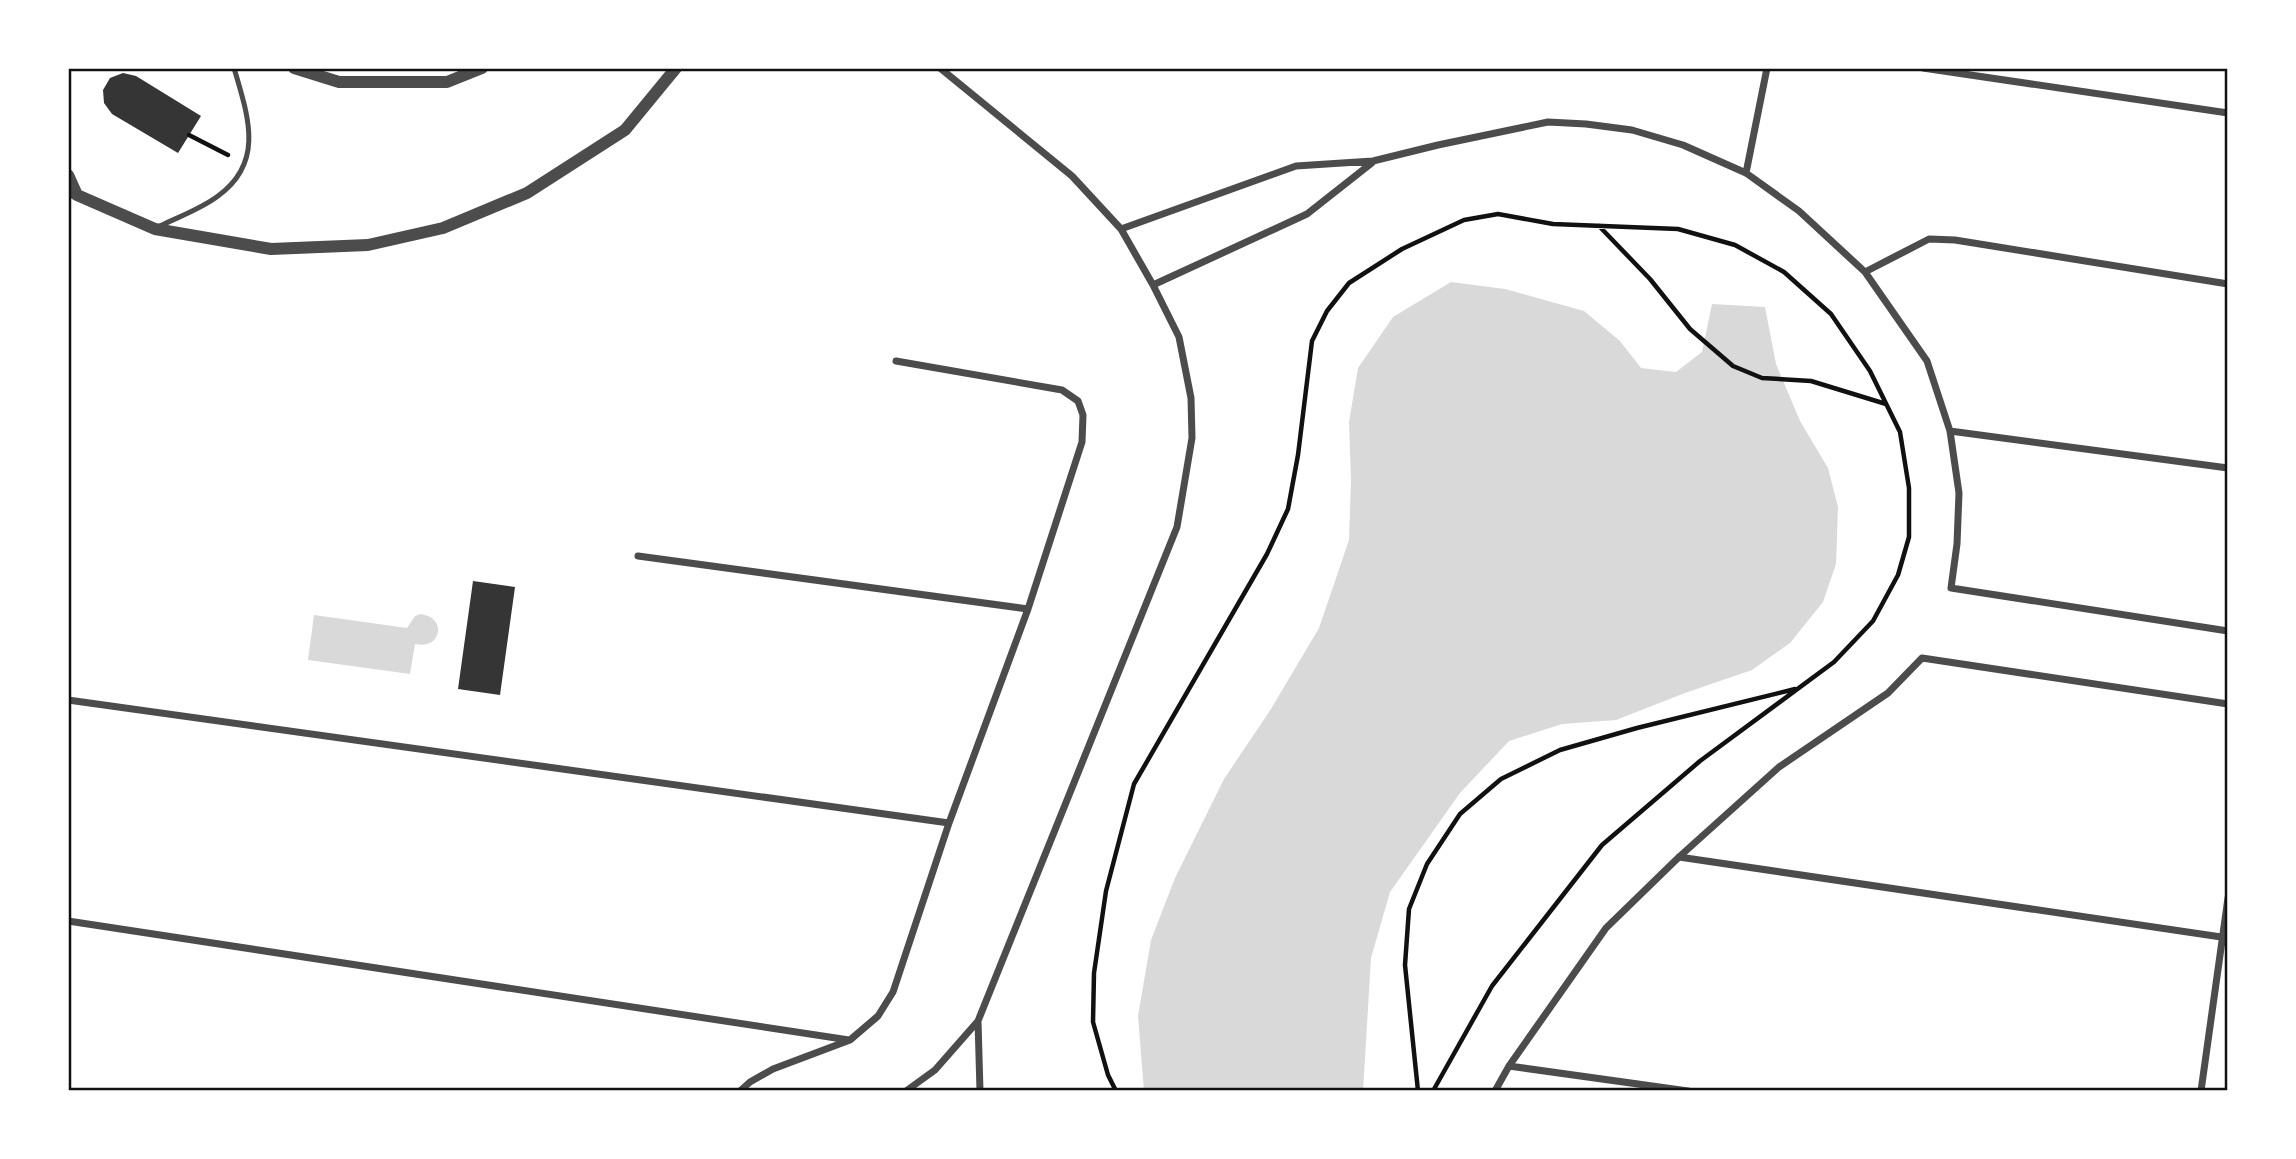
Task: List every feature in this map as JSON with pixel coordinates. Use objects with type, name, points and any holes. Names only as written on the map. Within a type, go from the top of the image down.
[{"type":"street","points":[[294,68],[339,82],[447,82],[482,68]]},
{"type":"street","points":[[68,175],[73,192],[155,229],[271,249],[368,245],[443,228],[527,192],[625,130],[676,68]]},
{"type":"street","points":[[906,1091],[935,1070],[978,1021],[1177,527],[1192,438],[1191,398],[1179,338],[1121,229],[1072,176],[940,68]]},
{"type":"street","points":[[1746,173],[1767,68]]},
{"type":"street","points":[[1923,68],[2228,113]]},
{"type":"street","points":[[1121,229],[1296,166],[1374,162],[1438,145],[1548,122],[1632,130],[1683,145],[1746,173],[1799,211],[1865,272],[1927,361],[1950,431],[1959,493],[1957,544],[1951,588],[2228,631]]},
{"type":"street","points":[[1153,285],[1307,214],[1374,162]]},
{"type":"street","points":[[1865,272],[1929,239],[1955,240],[2228,284]]},
{"type":"street","points":[[740,1091],[773,1069],[850,1040],[878,1016],[893,992],[948,823],[1028,609],[1082,442],[1083,415],[1078,401],[1062,390],[896,361]]},
{"type":"street","points":[[1950,431],[2228,468]]},
{"type":"street","points":[[638,556],[1028,609]]},
{"type":"street","points":[[1495,1091],[1509,1066],[1606,928],[1779,767],[1888,693],[1922,658],[2228,705]]},
{"type":"street","points":[[68,699],[948,823]]},
{"type":"street","points":[[1679,858],[2225,938]]},
{"type":"street","points":[[2201,1091],[2225,938],[2228,898]]},
{"type":"street","points":[[68,921],[850,1040]]},
{"type":"street","points":[[978,1021],[980,1091]]},
{"type":"street","points":[[1509,1066],[1688,1091]]},
{"type":"lane","points":[[155,229],[217,197],[240,176],[250,145],[247,115],[234,68]]},
{"type":"path","points":[[189,135],[244,163]]},
{"type":"path","points":[[1116,1091],[1108,1075],[1093,1022],[1094,973],[1106,891],[1130,797],[1134,784],[1267,554],[1288,509],[1298,455],[1312,341],[1327,311],[1349,283],[1402,249],[1464,220],[1498,214],[1553,224],[1678,229],[1735,245],[1784,272],[1831,314],[1870,371],[1900,432],[1909,488],[1909,537],[1898,575],[1873,621],[1834,662],[1700,761],[1602,845],[1492,986],[1433,1091]]},
{"type":"path","points":[[1598,225],[1650,279],[1690,329],[1732,366],[1762,378],[1811,381],[1886,404]]},
{"type":"path","points":[[1418,1091],[1405,965],[1409,909],[1427,864],[1460,814],[1501,779],[1560,750],[1637,728],[1798,689]]},
{"type":"shaded area","points":[[1451,282],[1505,289],[1584,311],[1620,341],[1641,368],[1676,372],[1702,352],[1712,304],[1765,307],[1776,364],[1800,421],[1828,468],[1838,507],[1836,564],[1823,602],[1790,643],[1752,670],[1616,720],[1562,724],[1509,741],[1460,793],[1390,892],[1371,958],[1363,1091],[1144,1091],[1138,1016],[1151,940],[1175,878],[1224,779],[1271,709],[1319,628],[1349,540],[1349,422],[1358,368],[1393,317]]},
{"type":"shaded area","points":[[421,614],[435,621],[438,633],[431,642],[424,645],[415,644],[410,674],[308,660],[314,615],[407,628],[415,616]]},
{"type":"building","points":[[123,73],[136,76],[201,116],[178,153],[112,114],[104,103],[103,90],[110,78]]},
{"type":"building","points":[[473,581],[515,587],[500,695],[458,689]]}]
